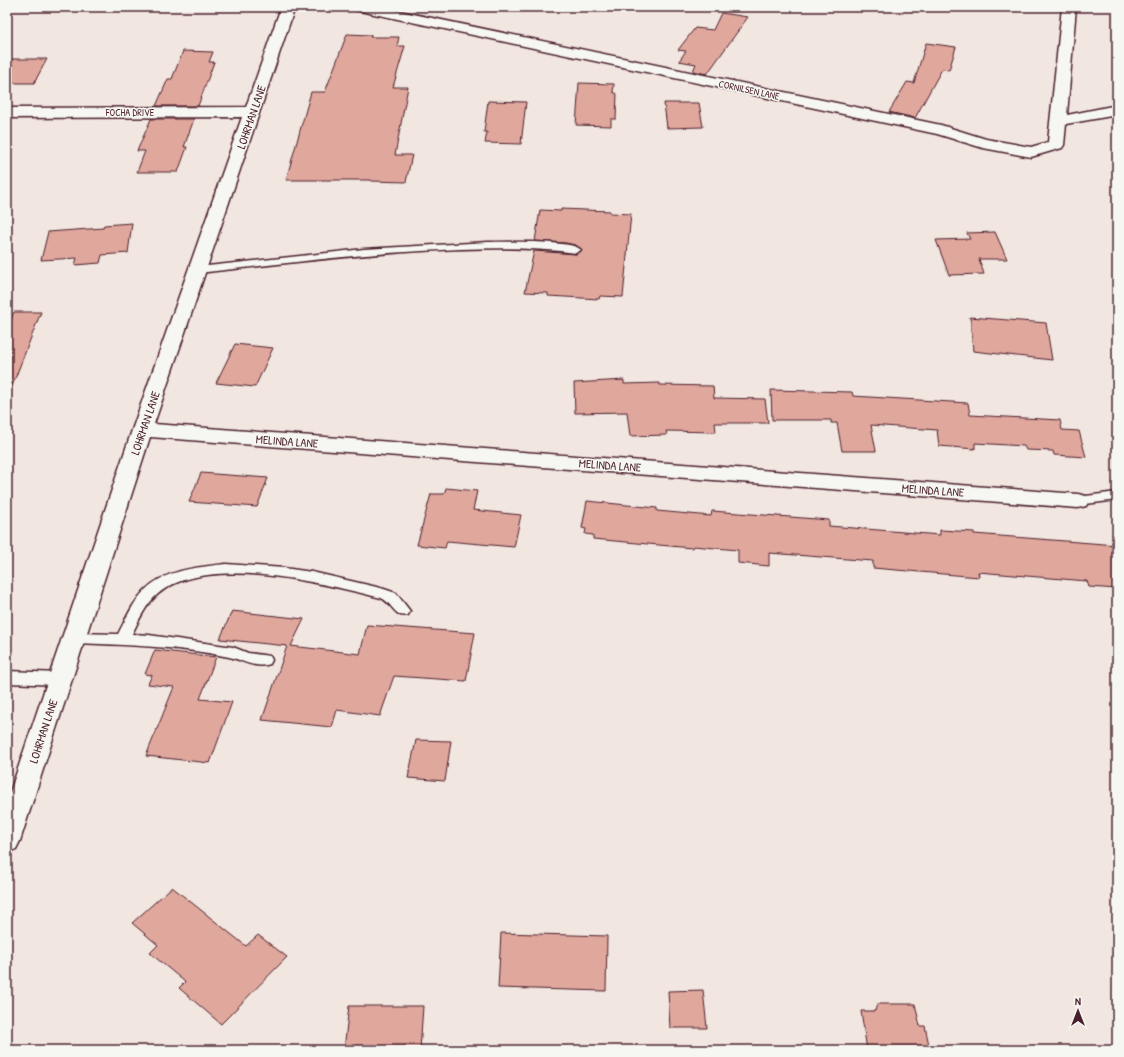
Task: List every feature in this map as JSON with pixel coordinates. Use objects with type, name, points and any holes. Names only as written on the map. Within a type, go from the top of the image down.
[{"type":"street","name":"LOHRMAN LANE","points":[[7,841],[142,430],[288,7]]},
{"type":"street","name":"CORNILSEN LANE","points":[[360,7],[941,130],[982,142],[1032,152],[1056,145],[1059,121]]},
{"type":"street","points":[[1069,7],[1059,121],[1117,110]]},
{"type":"street","name":"FOCHA DRIVE","points":[[7,113],[252,112]]},
{"type":"street","name":"MELINDA LANE","points":[[142,430],[1078,501]]},
{"type":"lane","points":[[198,270],[405,249],[478,245],[532,245],[576,250]]},
{"type":"lane","points":[[1078,501],[1117,496]]},
{"type":"lane","points":[[122,639],[142,605],[155,589],[174,579],[194,572],[211,570],[259,570],[308,575],[391,596],[403,611]]},
{"type":"lane","points":[[74,638],[148,640],[233,652],[246,658],[265,660]]},
{"type":"lane","points":[[7,678],[60,679]]},
{"type":"building","points":[[721,13],[748,17],[707,74],[693,71],[696,64],[679,61],[686,51],[678,50],[695,28],[713,30]]},
{"type":"building","points":[[347,34],[371,35],[370,37],[399,37],[397,46],[405,46],[393,87],[408,87],[395,155],[412,155],[406,182],[371,180],[286,180],[311,92],[325,92]]},
{"type":"building","points":[[926,43],[956,47],[949,70],[942,69],[915,118],[889,112],[907,82],[914,83]]},
{"type":"building","points":[[183,51],[213,52],[209,62],[214,62],[198,106],[156,106],[168,79],[172,79]]},
{"type":"building","points":[[7,59],[47,59],[34,83],[7,83]]},
{"type":"building","points":[[579,83],[614,84],[613,92],[617,94],[616,119],[611,119],[611,126],[576,125]]},
{"type":"building","points":[[488,101],[526,102],[521,144],[485,143],[487,132],[484,132]]},
{"type":"building","points":[[664,103],[699,103],[703,127],[667,128]]},
{"type":"building","points":[[151,119],[194,119],[184,147],[187,147],[178,172],[137,172],[145,151],[137,151]]},
{"type":"building","points":[[561,209],[610,211],[610,213],[631,214],[623,297],[600,296],[599,299],[548,296],[548,293],[525,292],[534,251],[576,254],[582,250],[576,245],[566,243],[535,241],[540,210],[561,211]]},
{"type":"building","points":[[132,223],[128,253],[102,255],[100,263],[75,265],[77,258],[41,260],[48,232],[103,228],[104,225]]},
{"type":"building","points":[[995,232],[1007,259],[979,259],[984,274],[949,275],[936,240],[970,239],[967,233]]},
{"type":"building","points":[[14,312],[41,312],[9,394],[7,394],[7,328]]},
{"type":"building","points":[[970,317],[1046,323],[1052,360],[973,351]]},
{"type":"building","points":[[235,344],[273,348],[255,387],[216,383]]},
{"type":"building","points":[[624,380],[624,384],[660,383],[660,385],[713,386],[714,398],[765,399],[768,423],[715,423],[716,432],[666,431],[667,435],[630,436],[627,412],[575,413],[574,383]]},
{"type":"building","points":[[771,390],[852,392],[853,396],[968,403],[970,415],[1060,420],[1062,430],[1079,431],[1086,457],[1054,455],[1053,451],[1026,450],[1024,446],[975,443],[975,449],[939,446],[937,430],[871,425],[876,451],[842,451],[837,423],[831,423],[831,420],[772,420]]},
{"type":"building","points":[[201,473],[268,478],[257,507],[189,502]]},
{"type":"building","points":[[446,488],[477,491],[473,510],[521,515],[514,547],[447,541],[445,548],[417,545],[431,494],[444,494]]},
{"type":"building","points":[[587,501],[657,508],[657,511],[711,516],[712,511],[829,520],[829,526],[940,535],[940,530],[974,532],[974,534],[1117,545],[1117,589],[1089,587],[1087,581],[978,572],[979,577],[873,568],[873,561],[769,553],[769,566],[738,563],[738,550],[693,546],[692,548],[593,539],[593,535],[585,534],[586,529],[582,528]]},
{"type":"building","points":[[232,611],[304,619],[291,646],[360,654],[367,625],[475,633],[466,681],[394,676],[380,716],[337,710],[332,727],[262,720],[287,646],[220,639]]},
{"type":"building","points":[[155,650],[216,657],[200,699],[232,702],[210,763],[146,756],[174,687],[148,684],[152,675],[145,674]]},
{"type":"building","points":[[416,740],[451,741],[445,781],[408,778]]},
{"type":"building","points":[[172,887],[246,946],[258,935],[287,957],[221,1024],[179,988],[185,982],[150,953],[158,945],[132,923]]},
{"type":"building","points":[[501,933],[607,936],[606,991],[498,988]]},
{"type":"building","points":[[703,990],[707,1028],[670,1028],[668,991]]},
{"type":"building","points":[[877,1004],[915,1004],[920,1026],[925,1026],[930,1050],[867,1050],[861,1011],[875,1011]]},
{"type":"building","points":[[349,1006],[423,1006],[420,1050],[344,1050]]}]
